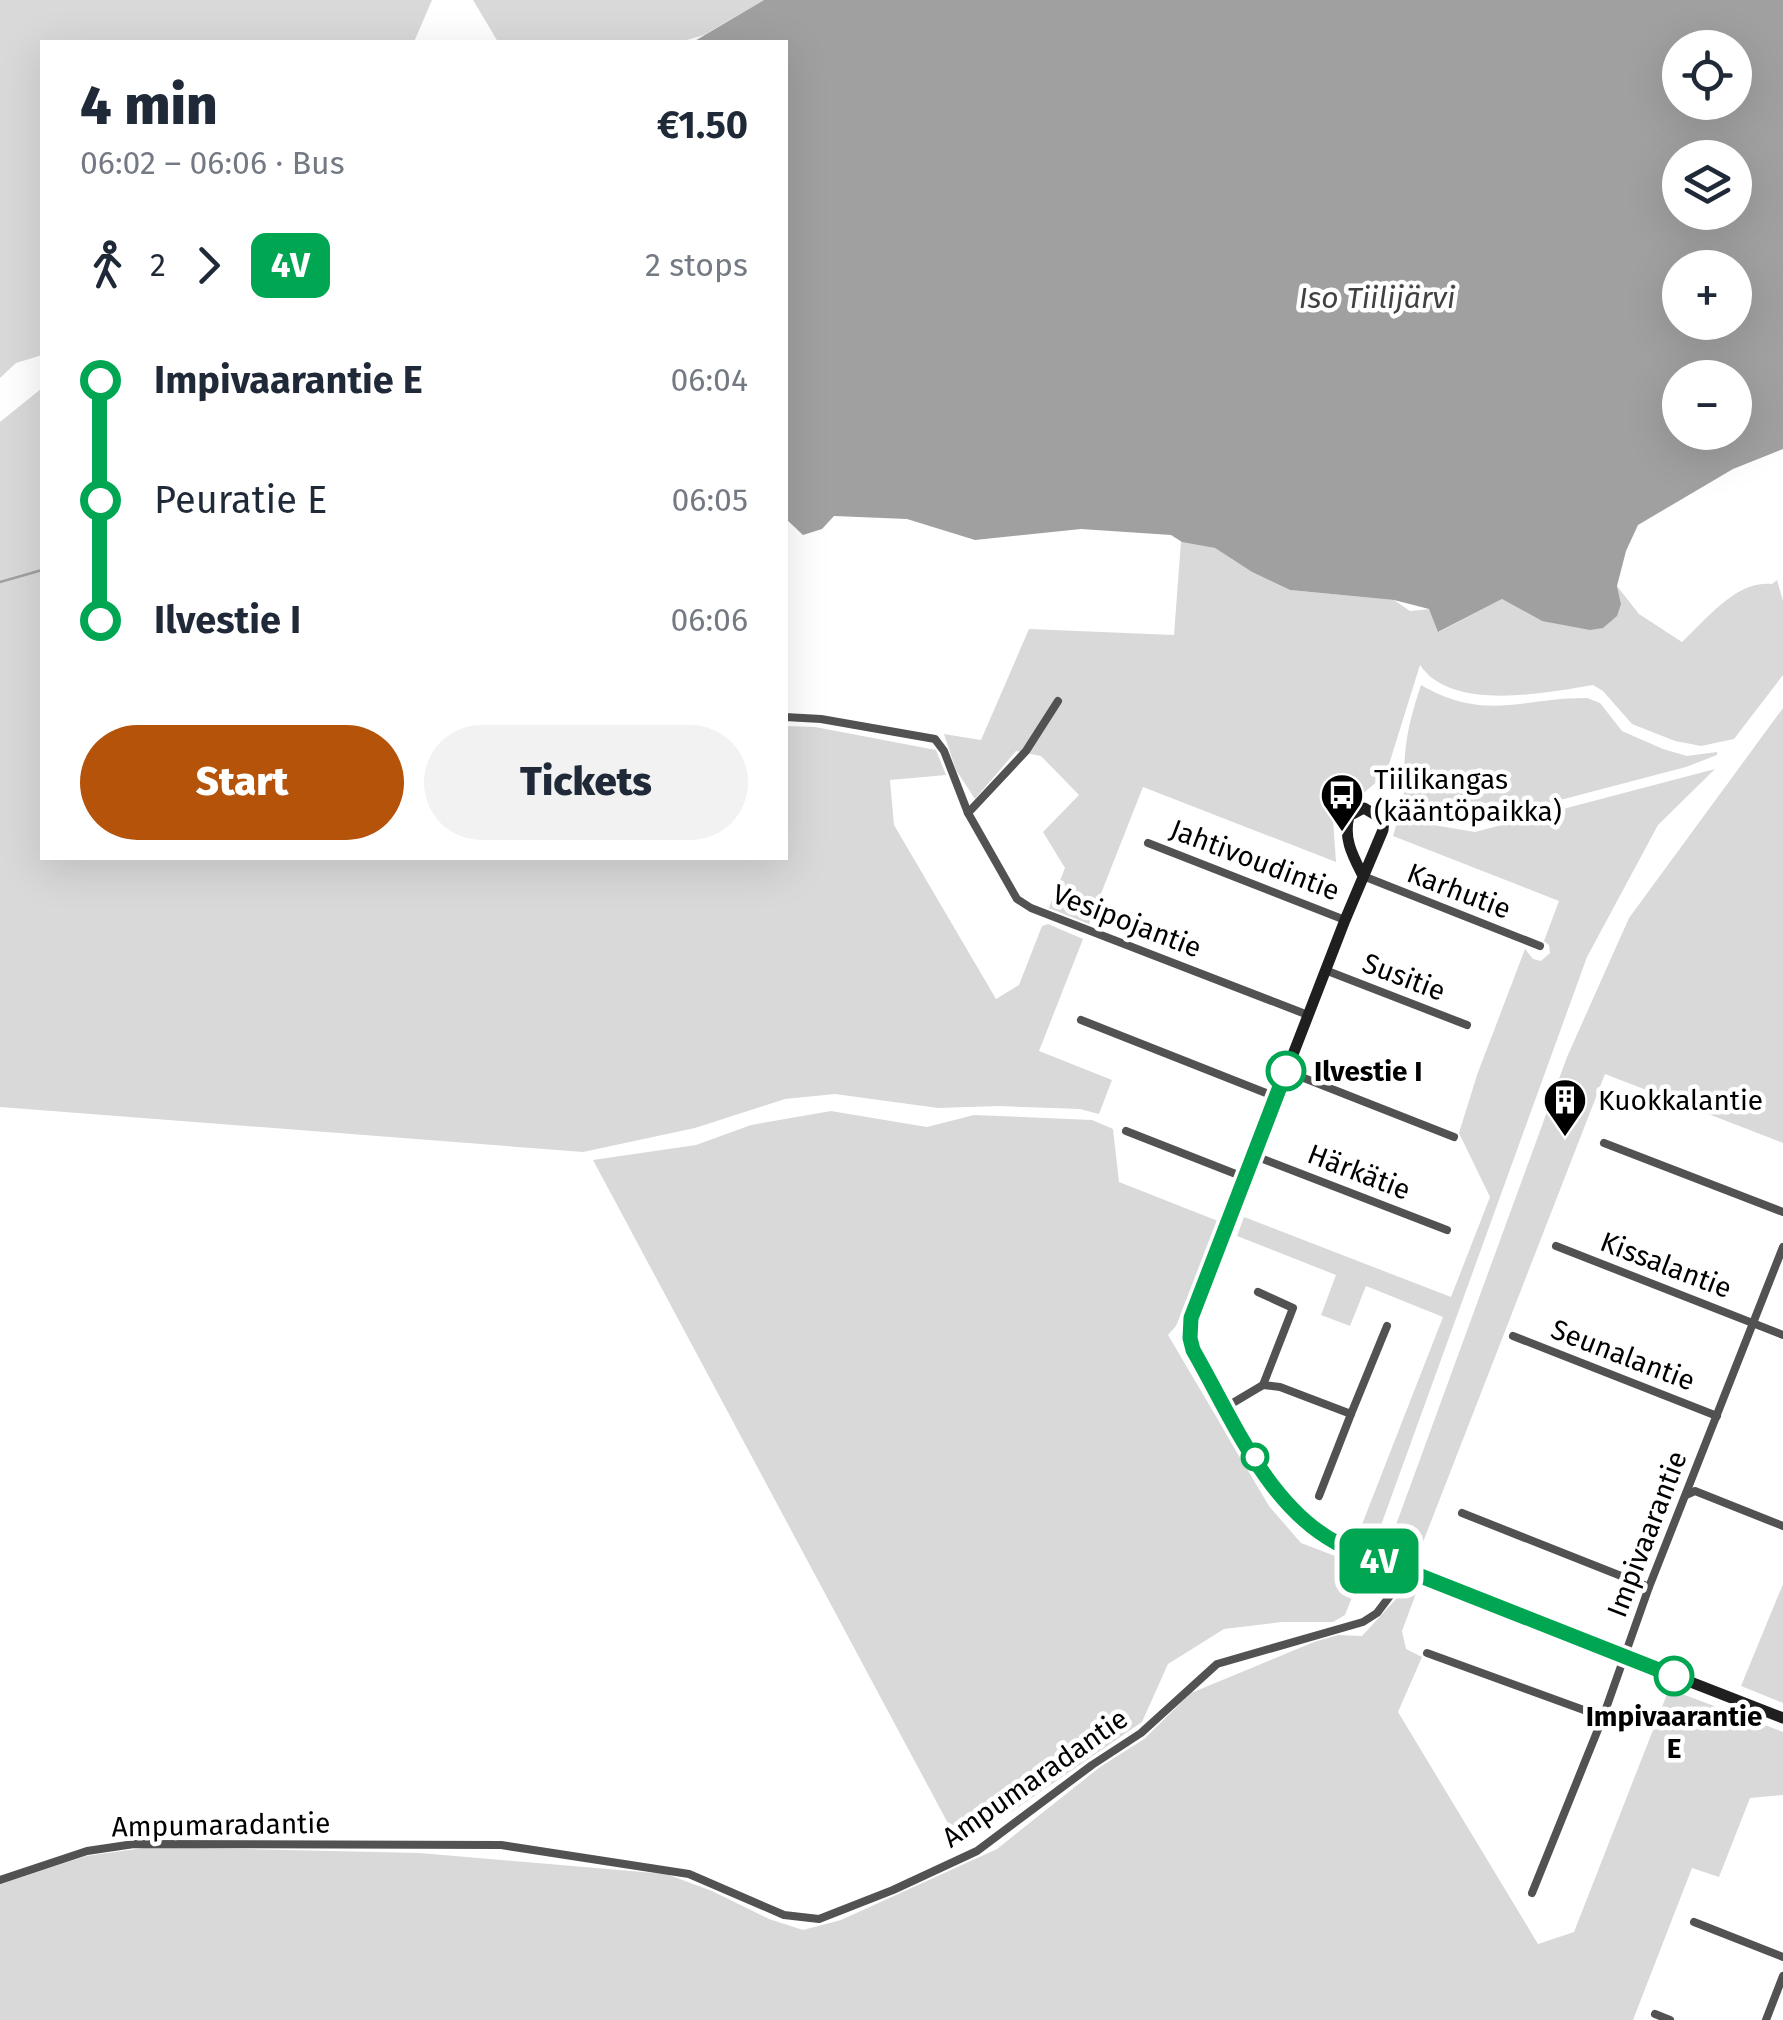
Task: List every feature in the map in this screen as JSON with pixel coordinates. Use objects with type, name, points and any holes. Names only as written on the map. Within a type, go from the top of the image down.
[{"type":"street","points":[[968,812],[1026,751],[1058,702]]},
{"type":"street","name":"Vesipojantie","points":[[788,718],[821,719],[935,739],[944,751],[968,812],[1017,899],[1031,908],[1308,1015]]},
{"type":"street","points":[[1363,876],[1348,846],[1346,827],[1349,816],[1364,808],[1384,820],[1363,876],[1286,1071],[1255,1156],[1191,1318],[1193,1350],[1275,1488],[1299,1517],[1337,1543],[1783,1718]]},
{"type":"street","name":"Jahtivoudintie","points":[[1148,843],[1345,920]]},
{"type":"street","name":"Karhutie","points":[[1363,876],[1540,946]]},
{"type":"street","name":"Susitie","points":[[1325,970],[1467,1025]]},
{"type":"street","points":[[1081,1020],[1276,1098]]},
{"type":"street","points":[[1286,1071],[1454,1136]]},
{"type":"street","points":[[1126,1131],[1246,1178]]},
{"type":"street","points":[[1604,1142],[1783,1212]]},
{"type":"street","name":"Härkätie","points":[[1255,1156],[1448,1230]]},
{"type":"street","name":"Kissalantie","points":[[1556,1246],[1783,1335]]},
{"type":"street","name":"Impivaarantie","points":[[1532,1893],[1783,1247]]},
{"type":"street","points":[[1258,1292],[1292,1308],[1263,1385]]},
{"type":"street","points":[[1319,1496],[1387,1326]]},
{"type":"street","name":"Seunalantie","points":[[1512,1336],[1717,1416]]},
{"type":"street","points":[[1226,1407],[1263,1385],[1280,1387],[1351,1414]]},
{"type":"street","points":[[1686,1494],[1695,1491],[1783,1526]]},
{"type":"street","points":[[1462,1514],[1649,1587]]},
{"type":"street","name":"Ampumaradantie","points":[[0,1880],[87,1850],[134,1844],[501,1846],[689,1874],[784,1915],[819,1919],[977,1851],[1092,1765],[1142,1733],[1217,1664],[1363,1622],[1378,1613],[1408,1572]]},
{"type":"street","points":[[1427,1653],[1603,1718]]},
{"type":"street","points":[[1694,1922],[1783,1957]]},
{"type":"street","points":[[1766,2020],[1783,1976]]},
{"type":"street","points":[[1655,2014],[1670,2020]]},
{"type":"shaded area","points":[[0,0],[432,0],[415,40],[40,40],[40,356],[16,363],[0,378]]},
{"type":"shaded area","points":[[473,0],[764,0],[704,35],[687,40],[497,40]]},
{"type":"shaded area","points":[[40,390],[40,860],[788,860],[788,726],[815,727],[936,750],[946,775],[890,780],[894,825],[996,999],[1019,985],[1042,926],[1048,924],[1083,939],[1039,1051],[1112,1080],[1099,1114],[1080,1109],[938,1108],[835,1094],[785,1099],[695,1128],[583,1152],[0,1107],[0,422]]},
{"type":"shaded area","points":[[1181,541],[1215,548],[1290,590],[1394,600],[1410,611],[1430,609],[1439,632],[1502,599],[1542,621],[1621,604],[1617,586],[1639,614],[1682,642],[1734,595],[1777,580],[1783,601],[1783,675],[1734,739],[1701,746],[1675,741],[1632,724],[1593,685],[1525,695],[1476,694],[1434,680],[1420,665],[1386,774],[1333,819],[1336,862],[1143,787],[1089,924],[1049,908],[1065,868],[1043,832],[1079,795],[1041,756],[1016,751],[975,799],[956,770],[944,734],[981,740],[1029,629],[1174,635]]},
{"type":"shaded area","points":[[1421,685],[1465,703],[1484,705],[1587,698],[1600,703],[1622,731],[1663,749],[1687,756],[1717,755],[1686,767],[1473,823],[1405,810],[1406,746]]},
{"type":"shaded area","points":[[1783,708],[1783,1143],[1605,1074],[1418,1555],[1389,1544],[1567,1057],[1629,918]]},
{"type":"shaded area","points":[[1715,769],[1658,825],[1587,957],[1376,1539],[1359,1532],[1443,1317],[1366,1286],[1350,1326],[1321,1315],[1336,1275],[1237,1236],[1244,1217],[1451,1297],[1490,1197],[1459,1133],[1525,949],[1533,959],[1541,961],[1550,953],[1544,941],[1559,901],[1393,836],[1398,819],[1475,832]]},
{"type":"shaded area","points":[[831,1111],[927,1127],[974,1115],[1092,1120],[1113,1129],[1119,1182],[1218,1221],[1176,1326],[1168,1335],[1269,1506],[1301,1543],[1364,1567],[1345,1615],[1333,1622],[1282,1622],[1224,1629],[1168,1664],[1142,1722],[1014,1810],[958,1842],[593,1160],[696,1145],[751,1125]]},
{"type":"shaded area","points":[[1783,1584],[1783,1703],[1741,1686]]},
{"type":"shaded area","points":[[1407,1587],[1417,1591],[1402,1631],[1406,1649],[1422,1657],[1398,1712],[1538,1944],[1574,1932],[1669,1689],[1783,1732],[1783,1795],[1750,1798],[1719,1877],[1692,1868],[1633,2020],[0,2020],[0,1884],[86,1856],[151,1847],[420,1853],[666,1874],[803,1930],[841,1920],[997,1849],[1100,1767],[1144,1739],[1191,1693],[1314,1642],[1338,1635],[1362,1636]]},
{"type":"water","name":"Iso Tiilijärvi","points":[[764,0],[1783,0],[1783,449],[1733,469],[1638,525],[1617,586],[1621,604],[1617,616],[1603,628],[1590,630],[1542,621],[1502,599],[1438,632],[1429,609],[1394,600],[1290,590],[1215,548],[1182,542],[1171,535],[1081,529],[975,540],[907,519],[834,516],[822,529],[803,535],[788,521],[788,40],[696,40]]},
{"type":"waterway","points":[[0,582],[40,571]]},
{"type":"bus line","name":"4V","points":[[1286,1071],[1191,1318],[1190,1338],[1193,1350],[1266,1474],[1299,1517],[1337,1543],[1674,1676]]},
{"type":"place","name":"Tiilikangas (kääntöpaikka)","points":[[1342,833]]},
{"type":"place","name":"Ilvestie I","points":[[1286,1071]]},
{"type":"place","name":"Kuokkalantie","points":[[1565,1138]]},
{"type":"place","name":"Impivaarantie E","points":[[1674,1676]]}]
